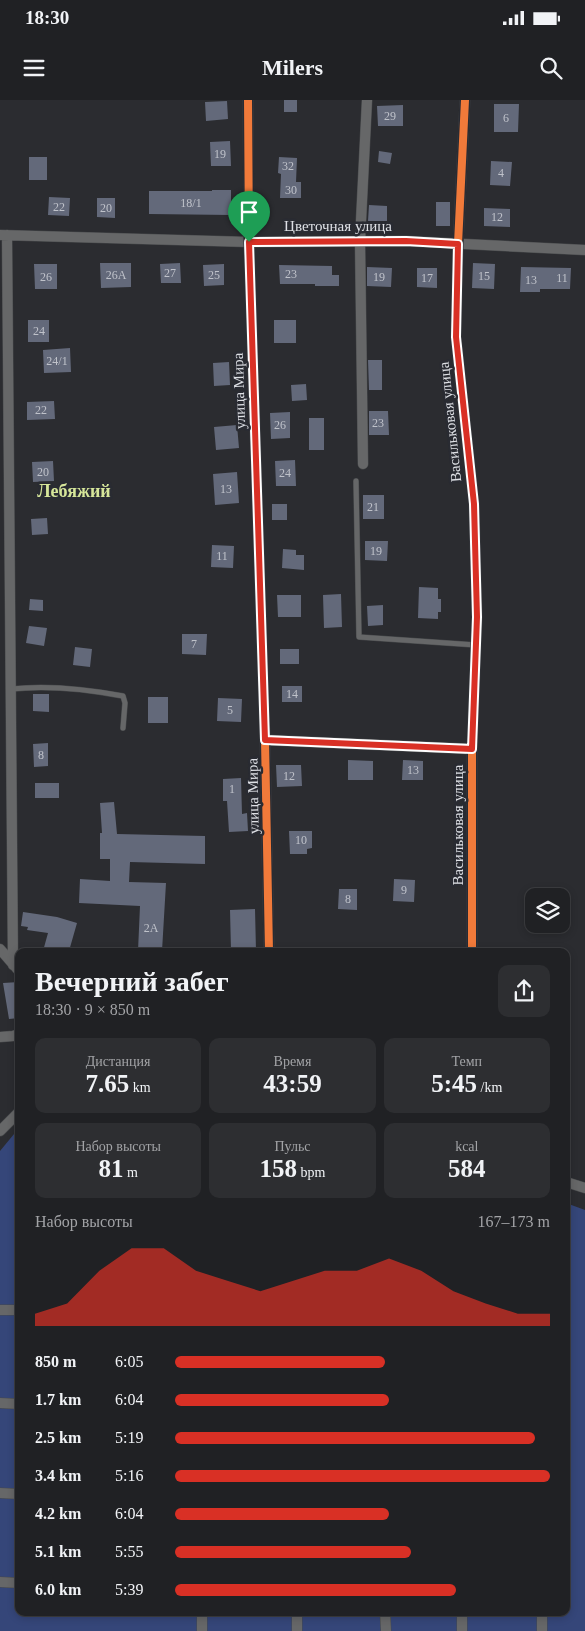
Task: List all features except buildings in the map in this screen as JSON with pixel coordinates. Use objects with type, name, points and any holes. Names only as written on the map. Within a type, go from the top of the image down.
[{"type":"street","name":"улица Мира","points":[[248,100],[249,242],[265,740],[269,948]]},
{"type":"street","points":[[363,464],[360,241],[367,100]]},
{"type":"street","name":"Васильковая улица","points":[[465,100],[458,244],[456,337],[474,504],[477,617],[472,749],[472,948]]},
{"type":"street","name":"Цветочная улица","points":[[4,235],[249,242],[360,241],[585,250]]},
{"type":"street","points":[[4,235],[16,948]]},
{"type":"street","points":[[265,740],[472,749]]},
{"type":"street","points":[[0,949],[15,967]]},
{"type":"street","points":[[0,1038],[15,1035]]},
{"type":"street","points":[[0,1131],[15,1116]]},
{"type":"street","points":[[570,1183],[585,1188]]},
{"type":"street","points":[[0,1310],[15,1310]]},
{"type":"street","points":[[0,1403],[15,1404]]},
{"type":"street","points":[[0,1493],[15,1494]]},
{"type":"street","points":[[0,1582],[15,1583]]},
{"type":"street","points":[[202,1616],[202,1631]]},
{"type":"street","points":[[297,1616],[297,1631]]},
{"type":"street","points":[[385,1616],[386,1631]]},
{"type":"street","points":[[462,1616],[462,1631]]},
{"type":"street","points":[[542,1616],[542,1631]]},
{"type":"lane","points":[[356,481],[359,637],[476,645]]},
{"type":"lane","points":[[11,689],[37,686],[95,691],[123,696],[125,703],[123,728]]},
{"type":"shaded area","points":[[15,1133],[15,1616],[570,1616],[570,1204],[585,1210],[585,1631],[0,1631],[0,1151]]},
{"type":"cycle path","points":[[248,100],[249,242],[265,740],[269,948]]},
{"type":"cycle path","points":[[465,100],[458,244],[456,337],[474,504],[477,617],[472,749],[472,948]]},
{"type":"district","name":"Лебяжий","points":[[74,491]]},
{"type":"route","points":[[406,241],[458,244],[456,337],[474,504],[477,617],[472,749],[265,740],[249,242],[406,241]]}]
